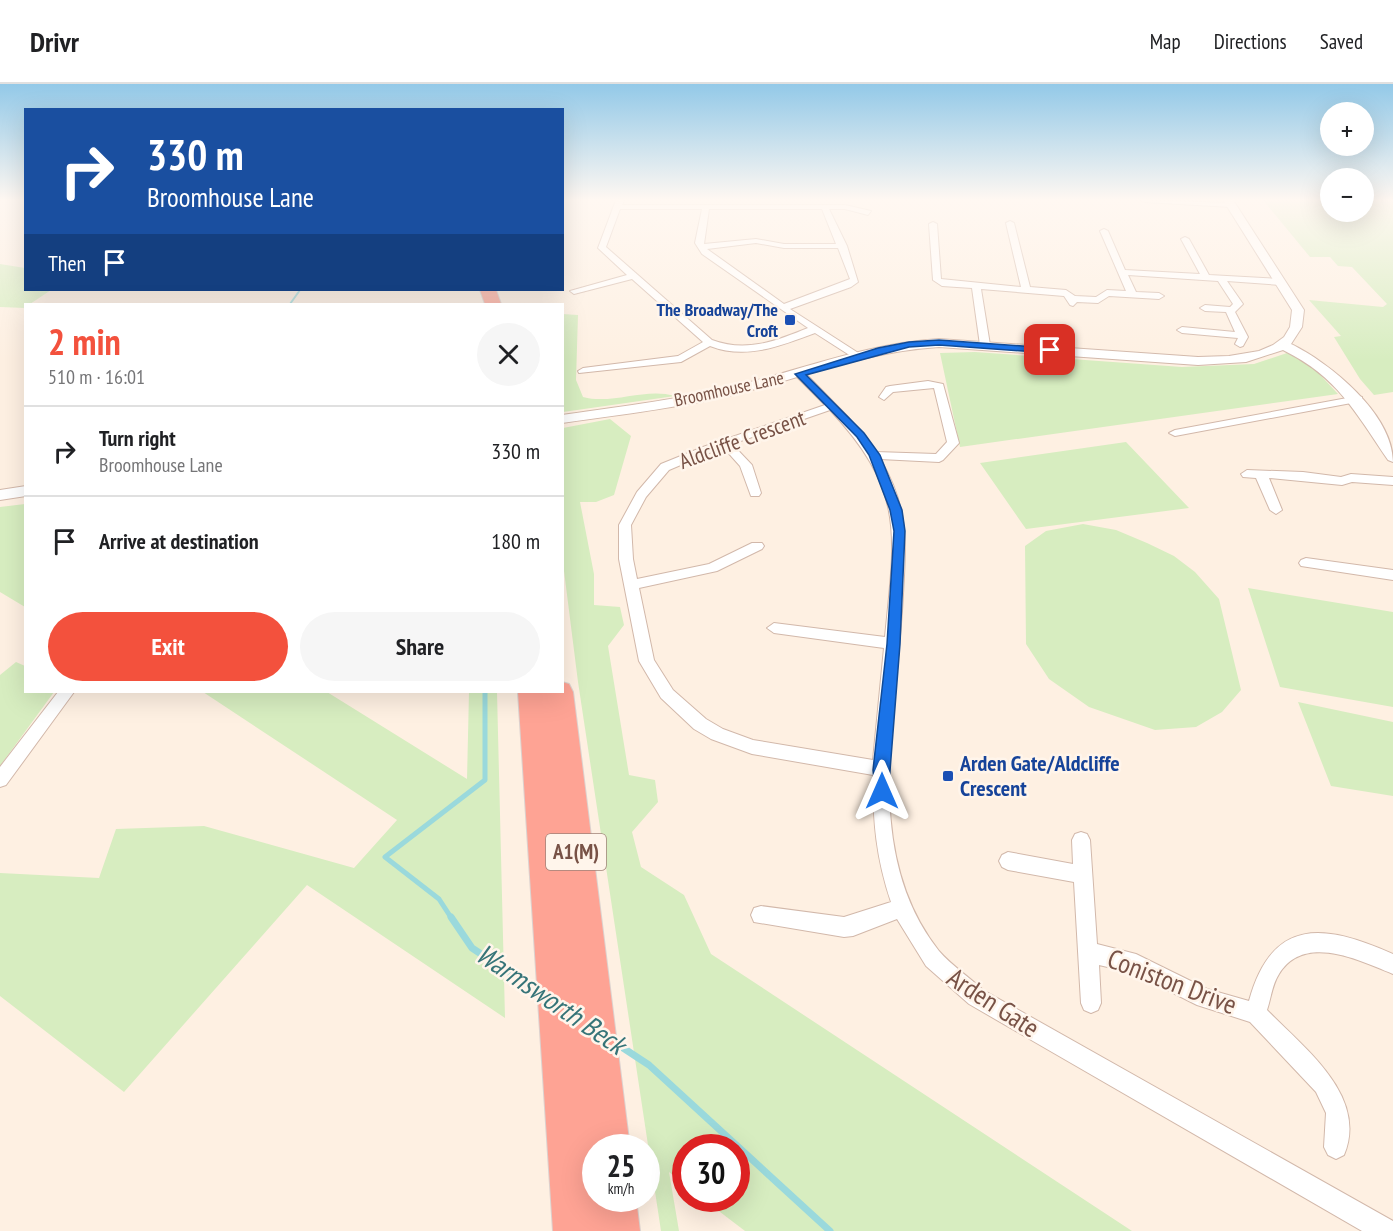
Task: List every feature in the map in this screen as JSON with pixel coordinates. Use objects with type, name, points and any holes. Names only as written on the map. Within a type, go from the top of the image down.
[{"type":"highway","name":"A1(M)","points":[[532,693],[576,1017],[605,1134]]},
{"type":"highway","name":"A1(M)","points":[[559,693],[576,1017],[575,1231]]},
{"type":"highway","points":[[616,1212],[618,1231]]},
{"type":"street","points":[[608,254],[709,342],[726,348],[756,349],[815,329]]},
{"type":"street","points":[[710,254],[783,308],[858,356]]},
{"type":"street","points":[[783,308],[852,283],[855,277],[846,254]]},
{"type":"street","points":[[936,254],[938,280],[949,285],[1066,293],[1072,301],[1098,300],[1107,293],[1159,296]]},
{"type":"street","points":[[1017,254],[1026,290]]},
{"type":"street","points":[[1114,254],[1132,294]]},
{"type":"street","points":[[1193,254],[1205,276]]},
{"type":"street","points":[[1263,254],[1298,310],[1297,329],[1283,345],[1327,370],[1358,399],[1393,458]]},
{"type":"street","points":[[1122,272],[1281,282]]},
{"type":"street","points":[[574,291],[632,276]]},
{"type":"street","points":[[1204,308],[1231,310],[1238,304],[1220,277]]},
{"type":"street","points":[[976,287],[985,345]]},
{"type":"street","points":[[1197,346],[1186,331],[1241,339],[1231,310]]},
{"type":"street","points":[[583,371],[681,359],[709,342]]},
{"type":"street","name":"Broomhouse Lane","points":[[564,419],[675,402],[800,374],[858,356],[909,344],[985,345],[1198,361],[1249,357],[1283,345]]},
{"type":"street","name":"Arden Gate","points":[[800,374],[861,435],[874,455],[896,510],[899,531],[893,644],[881,770],[884,857],[901,908],[928,957],[950,979],[976,997],[1386,1231]]},
{"type":"street","points":[[874,455],[939,458],[953,443],[939,386],[928,384],[890,389],[884,397]]},
{"type":"street","points":[[1175,433],[1358,399]]},
{"type":"street","name":"Aldcliffe Crescent","points":[[832,406],[665,467],[640,495],[625,525],[626,559],[647,662],[667,694],[700,724],[717,734],[752,747],[881,770]]},
{"type":"street","points":[[726,444],[746,465],[755,493]]},
{"type":"street","points":[[1247,474],[1303,476],[1342,481],[1351,478],[1393,481]]},
{"type":"street","points":[[1261,475],[1276,510]]},
{"type":"street","points":[[0,495],[24,491]]},
{"type":"street","points":[[631,585],[712,568],[757,546]]},
{"type":"street","points":[[1306,563],[1393,575]]},
{"type":"street","points":[[774,628],[893,644]]},
{"type":"street","points":[[0,780],[65,693]]},
{"type":"street","name":"Coniston Drive","points":[[1081,840],[1091,1003]]},
{"type":"street","points":[[1008,861],[1083,875]]},
{"type":"street","points":[[761,915],[854,927],[901,908]]},
{"type":"street","name":"Coniston Drive","points":[[1256,1013],[1269,972],[1276,960],[1300,946],[1313,943],[1340,945],[1393,964]]},
{"type":"street","name":"Coniston Drive","points":[[1088,952],[1136,964],[1204,998],[1256,1013],[1324,1084],[1337,1113],[1336,1147]]},
{"type":"green space","points":[[1307,254],[1393,254],[1393,392],[1374,395],[1360,379],[1334,337],[1341,336],[1309,300],[1383,307],[1387,304],[1352,267],[1338,266],[1330,257],[1310,257]]},
{"type":"green space","points":[[0,264],[24,268],[24,291],[50,291],[32,303],[24,303],[24,308],[0,307]]},
{"type":"green space","points":[[564,314],[578,315],[576,380],[583,397],[606,399],[652,393],[675,396],[564,412]]},
{"type":"green space","points":[[975,352],[1182,367],[1254,364],[1287,353],[1312,366],[1338,394],[960,447],[940,353]]},
{"type":"green space","points":[[610,419],[631,436],[614,495],[596,502],[580,502],[594,574],[594,605],[620,607],[624,625],[608,646],[629,775],[655,780],[658,802],[632,832],[641,867],[684,895],[711,954],[1132,1231],[745,1231],[720,1212],[750,1212],[750,1134],[672,1134],[672,1174],[669,1172],[672,1212],[676,1212],[679,1231],[661,1231],[658,1212],[660,1212],[660,1134],[646,1134],[578,682],[564,571],[564,428]]},
{"type":"green space","points":[[1126,442],[1189,508],[1026,529],[980,463]]},
{"type":"green space","points":[[24,504],[24,606],[0,592],[0,507]]},
{"type":"green space","points":[[1083,524],[1116,530],[1174,556],[1195,572],[1219,599],[1241,690],[1222,712],[1196,727],[1155,730],[1089,707],[1049,679],[1026,644],[1025,546],[1046,531]]},
{"type":"green space","points":[[1248,588],[1393,612],[1393,707],[1280,687]]},
{"type":"green space","points":[[16,662],[24,666],[24,693],[53,693],[0,766],[0,675]]},
{"type":"green space","points":[[205,693],[329,693],[467,779],[469,693],[497,693],[505,1018],[307,885],[124,1092],[0,996],[0,873],[99,878],[116,829],[204,826],[354,868],[397,820]]},
{"type":"green space","points":[[1298,702],[1393,722],[1393,796],[1331,786]]},
{"type":"waterway","name":"Warmsworth Beck","points":[[291,303],[299,291]]},
{"type":"waterway","name":"Warmsworth Beck","points":[[452,919],[439,899],[385,857],[485,780],[485,693]]},
{"type":"waterway","name":"Warmsworth Beck","points":[[451,917],[472,948],[542,994]]},
{"type":"waterway","name":"Warmsworth Beck","points":[[614,1042],[649,1065],[830,1231]]},
{"type":"place","name":"The Broadway/The Croft","points":[[790,320]]},
{"type":"place","name":"Arden Gate/Aldcliffe Crescent","points":[[948,776]]},
{"type":"route","points":[[882,791],[881,770],[893,644],[899,531],[896,510],[874,455],[861,435],[800,374],[878,350],[909,344],[939,343],[1050,350]]}]
